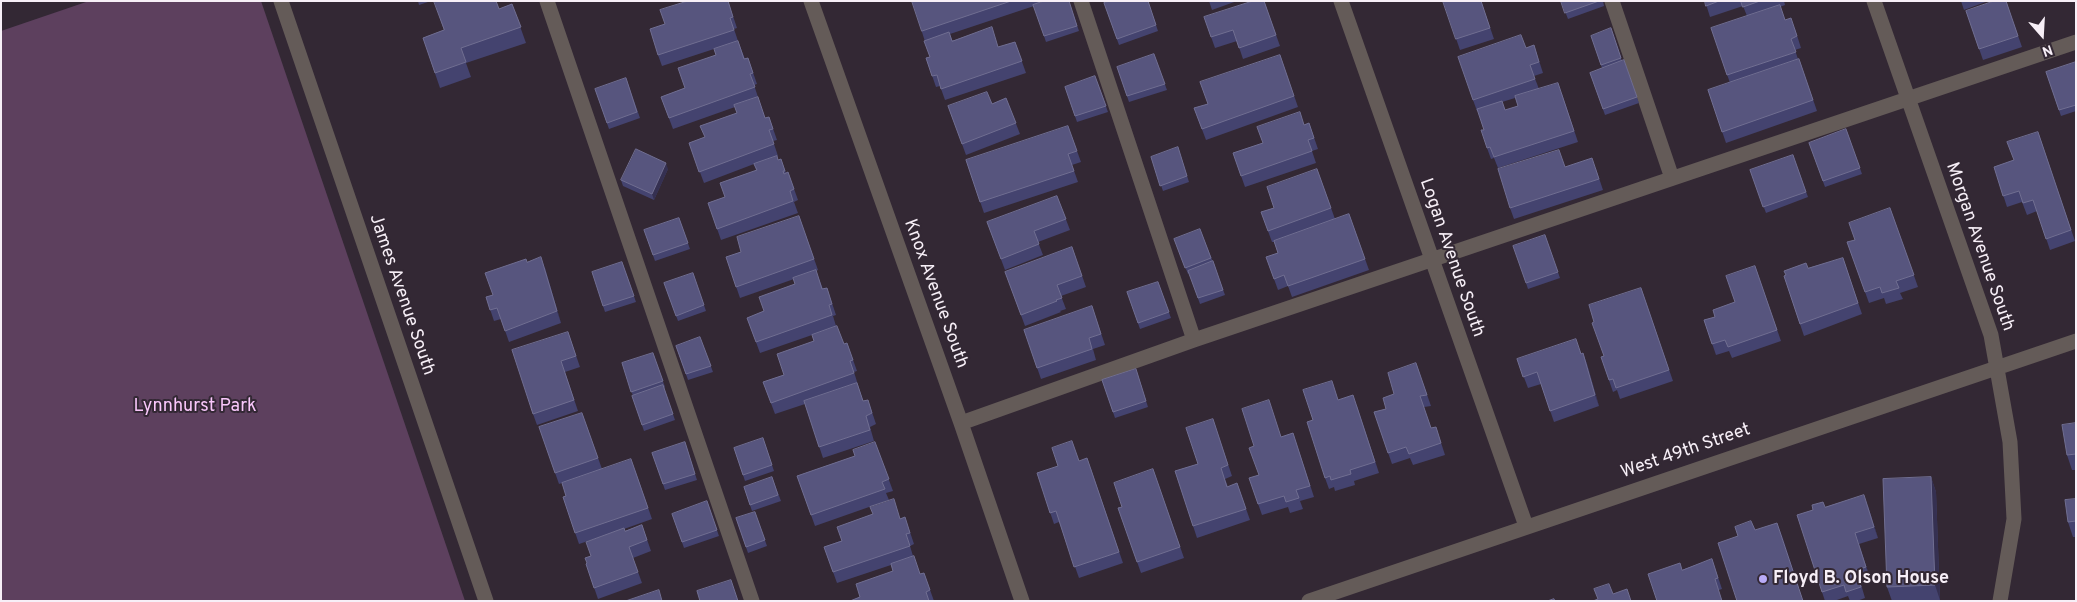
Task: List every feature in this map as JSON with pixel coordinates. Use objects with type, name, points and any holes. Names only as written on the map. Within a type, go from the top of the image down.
[{"type":"street","name":"James Avenue South","points":[[281,1],[486,601]]},
{"type":"street","points":[[547,1],[752,601]]},
{"type":"street","name":"Knox Avenue South","points":[[810,1],[961,423],[1022,601]]},
{"type":"street","points":[[1081,1],[1194,340]]},
{"type":"street","name":"Logan Avenue South","points":[[1341,1],[1526,526]]},
{"type":"street","points":[[1612,1],[1672,178]]},
{"type":"street","name":"Morgan Avenue South","points":[[1874,1],[1991,335],[2010,442],[2014,519],[2000,601]]},
{"type":"street","points":[[961,423],[1194,340],[2076,42]]},
{"type":"street","name":"West 49th Street","points":[[1309,601],[2076,341]]},
{"type":"green space","name":"Lynnhurst Park","points":[[89,1],[261,1],[465,601],[1,601],[1,31]]},
{"type":"building","points":[[434,1],[496,1],[499,9],[512,4],[521,27],[461,48],[466,62],[435,73],[423,38],[444,30]]},
{"type":"building","points":[[688,1],[728,1],[733,17],[730,18],[734,30],[658,55],[650,29],[665,24],[660,10]]},
{"type":"building","points":[[912,1],[1011,1],[922,31]]},
{"type":"building","points":[[1044,1],[1069,1],[1077,26],[1044,36],[1033,5]]},
{"type":"building","points":[[1110,1],[1148,1],[1156,25],[1117,39],[1104,3]]},
{"type":"building","points":[[1253,1],[1264,1],[1276,35],[1239,48],[1233,30],[1211,37],[1204,17]]},
{"type":"building","points":[[1443,1],[1481,1],[1490,28],[1456,39]]},
{"type":"building","points":[[1561,1],[1599,1],[1565,13]]},
{"type":"building","points":[[1705,1],[1719,1],[1706,6]]},
{"type":"building","points":[[1741,1],[1760,1],[1743,7]]},
{"type":"building","points":[[1994,1],[2006,1],[2018,36],[1979,49],[1966,11]]},
{"type":"building","points":[[1780,5],[1785,20],[1791,18],[1797,36],[1791,39],[1796,52],[1727,75],[1711,28]]},
{"type":"building","points":[[992,27],[998,47],[1015,42],[1022,61],[941,89],[937,75],[932,76],[926,58],[930,57],[924,41],[949,32],[952,41]]},
{"type":"building","points":[[1611,28],[1621,58],[1601,65],[1591,36]]},
{"type":"building","points":[[1521,35],[1526,48],[1534,45],[1539,62],[1530,65],[1535,79],[1473,100],[1458,57]]},
{"type":"building","points":[[738,41],[744,59],[748,58],[753,73],[750,74],[755,87],[669,118],[661,97],[685,88],[678,68],[716,55],[714,49]]},
{"type":"building","points":[[1154,54],[1165,84],[1127,96],[1117,67]]},
{"type":"building","points":[[1280,55],[1294,96],[1202,129],[1194,108],[1208,104],[1200,82]]},
{"type":"building","points":[[1799,59],[1813,100],[1722,132],[1708,90]]},
{"type":"building","points":[[1624,60],[1637,97],[1603,109],[1590,73]]},
{"type":"building","points":[[2076,62],[2076,105],[2059,110],[2046,72]]},
{"type":"building","points":[[1095,76],[1106,106],[1075,116],[1065,87]]},
{"type":"building","points":[[626,78],[637,112],[607,123],[595,89]]},
{"type":"building","points":[[1558,83],[1574,131],[1494,157],[1490,147],[1487,148],[1481,130],[1484,130],[1477,109],[1502,101],[1505,110],[1518,106],[1515,96]]},
{"type":"building","points":[[987,92],[992,104],[1006,98],[1016,123],[962,144],[948,106]]},
{"type":"building","points":[[758,97],[765,118],[769,117],[773,129],[769,130],[774,144],[699,172],[689,143],[705,137],[700,126],[737,113],[734,105]]},
{"type":"building","points":[[1300,112],[1304,125],[1309,123],[1314,138],[1308,140],[1312,151],[1241,176],[1233,153],[1263,143],[1257,127]]},
{"type":"building","points":[[1068,126],[1077,151],[1068,154],[1074,171],[980,202],[966,160]]},
{"type":"building","points":[[1846,129],[1860,168],[1823,181],[1809,143]]},
{"type":"building","points":[[2038,132],[2071,230],[2046,239],[2033,200],[2023,203],[2019,191],[2003,196],[1994,167],[2014,160],[2007,142]]},
{"type":"building","points":[[1178,147],[1187,176],[1160,186],[1151,157]]},
{"type":"building","points":[[636,149],[666,163],[652,194],[621,180]]},
{"type":"building","points":[[1559,150],[1565,167],[1592,158],[1599,179],[1510,208],[1498,169]]},
{"type":"building","points":[[1793,155],[1806,192],[1763,207],[1750,170]]},
{"type":"building","points":[[777,156],[778,160],[781,159],[785,171],[783,171],[784,174],[788,172],[794,189],[790,191],[793,201],[717,229],[708,203],[725,197],[720,183],[757,170],[754,164]]},
{"type":"building","points":[[1317,169],[1331,208],[1268,231],[1261,212],[1274,208],[1267,187]]},
{"type":"building","points":[[1057,196],[1066,219],[1034,231],[1039,244],[1001,259],[987,222]]},
{"type":"building","points":[[1890,208],[1914,275],[1896,281],[1899,288],[1882,293],[1880,287],[1865,292],[1847,242],[1855,240],[1849,223]]},
{"type":"building","points":[[1349,214],[1365,259],[1288,286],[1284,275],[1274,279],[1266,257],[1278,253],[1274,241]]},
{"type":"building","points":[[799,216],[814,259],[736,287],[726,257],[741,252],[737,237]]},
{"type":"building","points":[[679,218],[688,243],[653,255],[644,230]]},
{"type":"building","points":[[1200,229],[1211,258],[1185,268],[1174,239]]},
{"type":"building","points":[[1545,235],[1558,272],[1526,283],[1513,246]]},
{"type":"building","points":[[1072,247],[1082,276],[1057,285],[1062,298],[1021,315],[1005,272]]},
{"type":"building","points":[[541,257],[557,311],[505,331],[497,308],[490,310],[486,297],[493,295],[485,273],[526,259],[527,262]]},
{"type":"building","points":[[1843,258],[1858,303],[1800,324],[1784,271],[1806,263],[1808,268]]},
{"type":"building","points":[[1213,261],[1223,290],[1198,298],[1188,271]]},
{"type":"building","points":[[622,262],[634,296],[603,306],[592,272]]},
{"type":"building","points":[[1755,266],[1777,330],[1728,347],[1725,340],[1712,344],[1704,320],[1715,317],[1713,310],[1735,302],[1726,276]]},
{"type":"building","points":[[816,270],[822,289],[827,288],[832,304],[829,305],[832,315],[756,342],[747,318],[764,311],[759,297],[795,284],[793,278]]},
{"type":"building","points":[[693,273],[704,305],[676,316],[664,283]]},
{"type":"building","points":[[1158,282],[1169,312],[1138,323],[1127,292]]},
{"type":"building","points":[[1641,288],[1669,370],[1616,388],[1613,379],[1609,380],[1601,357],[1604,356],[1592,323],[1594,322],[1589,305]]},
{"type":"building","points":[[1092,306],[1101,334],[1089,338],[1092,349],[1037,368],[1024,330]]},
{"type":"building","points":[[837,326],[844,344],[847,343],[853,360],[850,361],[854,373],[771,403],[763,382],[784,375],[777,354],[814,341],[812,335]]},
{"type":"building","points":[[568,332],[576,356],[561,361],[574,400],[533,414],[512,350]]},
{"type":"building","points":[[700,337],[711,366],[686,374],[676,346]]},
{"type":"building","points":[[1576,339],[1581,354],[1583,353],[1595,395],[1550,411],[1537,372],[1523,377],[1517,359]]},
{"type":"building","points":[[653,353],[663,381],[631,392],[622,363]]},
{"type":"building","points":[[1416,363],[1427,395],[1420,396],[1431,428],[1436,427],[1441,443],[1409,454],[1406,447],[1388,453],[1374,412],[1386,409],[1383,398],[1394,394],[1388,373]]},
{"type":"building","points":[[1136,369],[1146,401],[1113,412],[1102,380]]},
{"type":"building","points":[[1332,381],[1338,400],[1353,395],[1375,462],[1350,470],[1351,474],[1331,480],[1330,476],[1325,478],[1307,422],[1313,420],[1303,390]]},
{"type":"building","points":[[857,383],[863,401],[868,400],[872,413],[866,416],[870,430],[819,447],[804,401]]},
{"type":"building","points":[[663,385],[673,414],[642,425],[632,396]]},
{"type":"building","points":[[1269,400],[1281,437],[1293,433],[1310,486],[1296,490],[1299,498],[1286,502],[1284,496],[1258,504],[1249,478],[1259,475],[1249,448],[1254,446],[1242,409]]},
{"type":"building","points":[[582,413],[598,458],[555,473],[539,427]]},
{"type":"building","points":[[1213,419],[1228,465],[1221,468],[1227,487],[1237,483],[1246,509],[1193,526],[1175,471],[1198,464],[1186,428]]},
{"type":"building","points":[[2076,423],[2076,454],[2067,455],[2062,425]]},
{"type":"building","points":[[763,438],[772,465],[743,475],[734,448]]},
{"type":"building","points":[[1072,441],[1079,461],[1087,458],[1119,552],[1074,567],[1056,511],[1050,513],[1037,473],[1058,466],[1052,448]]},
{"type":"building","points":[[685,442],[695,474],[663,484],[652,453]]},
{"type":"building","points":[[875,442],[889,479],[882,482],[885,489],[811,515],[797,476],[855,456],[853,450]]},
{"type":"building","points":[[631,459],[648,508],[575,533],[563,497],[566,496],[562,483]]},
{"type":"building","points":[[1153,469],[1180,547],[1137,562],[1118,508],[1122,507],[1114,483]]},
{"type":"building","points":[[772,477],[778,495],[750,505],[744,487]]},
{"type":"building","points":[[1931,477],[1935,585],[1887,587],[1883,479]]},
{"type":"building","points":[[1864,495],[1874,527],[1855,533],[1866,567],[1856,570],[1861,587],[1846,592],[1844,585],[1822,592],[1797,515],[1813,510],[1812,505],[1823,502],[1825,507]]},
{"type":"building","points":[[894,499],[900,519],[905,517],[910,533],[906,534],[910,546],[833,572],[824,547],[842,541],[837,527],[873,514],[870,507]]},
{"type":"building","points":[[2076,499],[2076,521],[2068,522],[2065,500]]},
{"type":"building","points":[[707,501],[717,530],[682,542],[672,514]]},
{"type":"building","points":[[755,512],[765,540],[746,547],[736,518]]},
{"type":"building","name":"Floyd B. Olson House","points":[[1751,521],[1755,530],[1777,523],[1803,601],[1737,601],[1718,543],[1738,536],[1735,527]]},
{"type":"building","points":[[642,525],[647,540],[629,547],[638,572],[594,588],[586,564],[585,558],[591,556],[586,542],[624,528],[625,531]]},
{"type":"building","points":[[914,556],[920,574],[924,573],[930,590],[926,592],[929,601],[850,601],[860,597],[856,584],[893,571],[891,564]]},
{"type":"building","points":[[1712,559],[1718,578],[1715,579],[1722,601],[1657,601],[1648,574],[1680,563],[1682,570]]},
{"type":"building","points":[[731,580],[738,601],[700,601],[697,591]]},
{"type":"building","points":[[1609,584],[1613,594],[1627,589],[1631,601],[1593,601],[1598,599],[1594,589]]},
{"type":"building","points":[[659,590],[662,601],[626,601]]},
{"type":"place","name":"Floyd B. Olson House","points":[[1763,579]]}]
